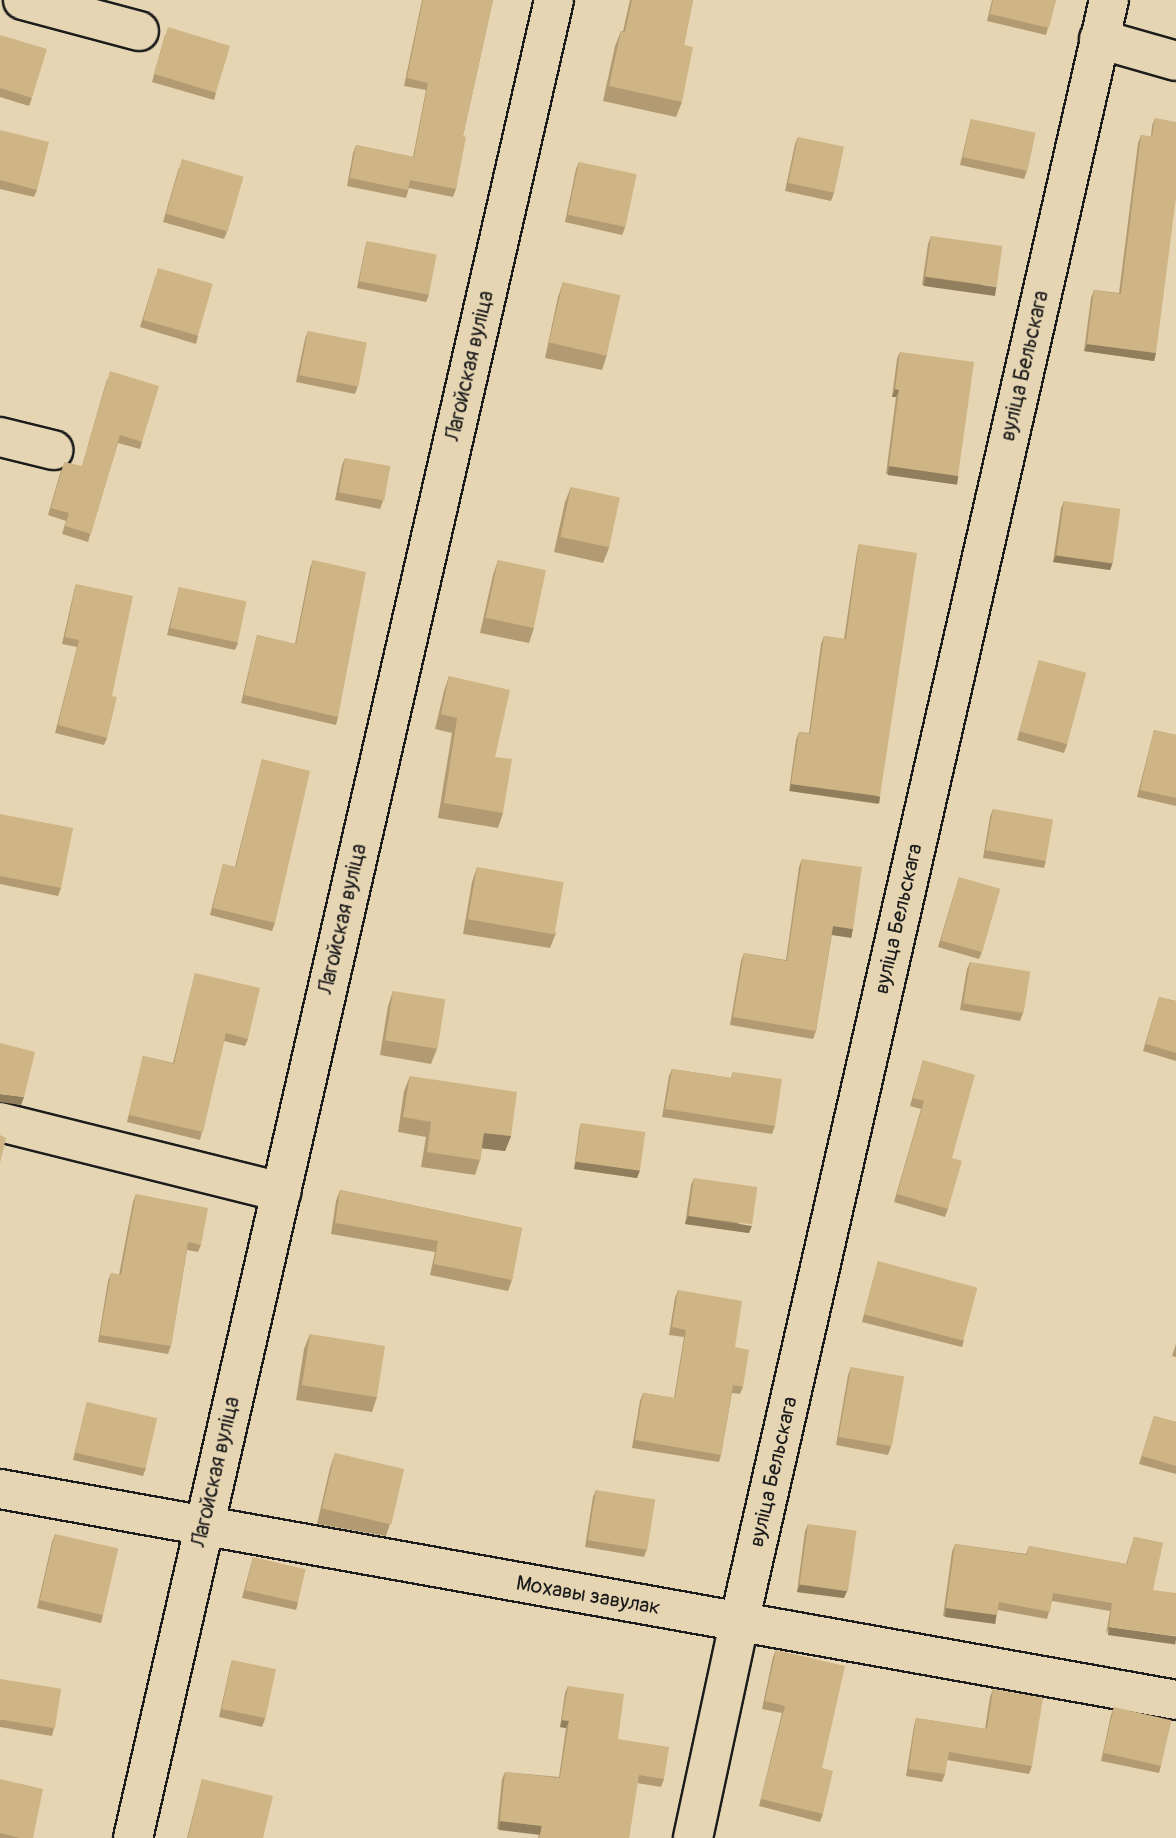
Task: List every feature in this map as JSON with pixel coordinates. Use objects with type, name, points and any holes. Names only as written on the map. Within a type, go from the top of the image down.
[{"type":"street","points":[[23,0],[139,31]]},
{"type":"street","name":"Лагойская вуліца","points":[[133,1838],[554,0]]},
{"type":"street","name":"вуліца Бельскага","points":[[694,1838],[739,1623],[1109,0]]},
{"type":"street","points":[[1099,39],[1176,61]]},
{"type":"street","points":[[0,436],[53,450]]},
{"type":"street","points":[[0,1122],[281,1192]]},
{"type":"street","name":"Мохавы завулак","points":[[0,1489],[1176,1700]]},
{"type":"building","points":[[423,0],[493,0],[463,136],[466,137],[456,189],[410,180],[408,190],[350,178],[356,145],[414,157],[428,83],[407,78]]},
{"type":"building","points":[[632,0],[693,0],[684,45],[693,47],[682,102],[609,86],[621,31],[625,32]]},
{"type":"building","points":[[993,0],[1056,0],[1049,28],[990,14]]},
{"type":"building","points":[[168,27],[230,46],[216,93],[154,74]]},
{"type":"building","points":[[0,35],[47,49],[32,98],[0,88]]},
{"type":"building","points":[[1155,118],[1176,122],[1176,198],[1156,353],[1087,344],[1094,290],[1121,294],[1141,135],[1152,137]]},
{"type":"building","points":[[971,119],[1036,133],[1027,171],[963,157]]},
{"type":"building","points":[[0,130],[49,142],[37,190],[0,180]]},
{"type":"building","points":[[798,137],[844,147],[834,193],[788,183]]},
{"type":"building","points":[[182,159],[244,177],[228,231],[166,214]]},
{"type":"building","points":[[579,162],[637,174],[625,227],[568,215]]},
{"type":"building","points":[[931,236],[1002,246],[997,287],[925,277]]},
{"type":"building","points":[[367,241],[437,255],[429,295],[359,281]]},
{"type":"building","points":[[158,268],[213,284],[198,336],[143,320]]},
{"type":"building","points":[[563,282],[620,295],[607,356],[549,342]]},
{"type":"building","points":[[308,331],[367,342],[358,387],[299,375]]},
{"type":"building","points":[[900,352],[974,362],[958,476],[889,466],[899,390],[895,389]]},
{"type":"building","points":[[110,371],[159,386],[142,442],[120,435],[91,534],[65,526],[69,513],[51,508],[64,462],[82,466]]},
{"type":"building","points":[[345,458],[390,466],[384,500],[339,492]]},
{"type":"building","points":[[571,487],[620,497],[609,547],[560,537]]},
{"type":"building","points":[[1064,501],[1120,509],[1113,563],[1056,555]]},
{"type":"building","points":[[859,544],[917,553],[880,796],[791,784],[799,732],[810,734],[824,636],[846,639]]},
{"type":"building","points":[[313,560],[366,572],[338,717],[244,695],[257,635],[296,644]]},
{"type":"building","points":[[498,560],[546,570],[534,628],[486,618]]},
{"type":"building","points":[[76,584],[133,596],[112,696],[117,697],[107,738],[58,725],[79,640],[65,637]]},
{"type":"building","points":[[179,587],[246,601],[238,642],[170,628]]},
{"type":"building","points":[[1039,660],[1086,673],[1067,744],[1020,731]]},
{"type":"building","points":[[449,676],[510,690],[495,757],[512,759],[503,813],[444,803],[457,718],[441,714]]},
{"type":"building","points":[[1154,730],[1176,735],[1176,798],[1140,790]]},
{"type":"building","points":[[262,759],[310,771],[275,923],[213,908],[223,864],[236,867]]},
{"type":"building","points":[[993,809],[1053,820],[1046,861],[986,850]]},
{"type":"building","points":[[0,814],[73,828],[61,888],[0,876]]},
{"type":"building","points":[[802,859],[862,867],[853,929],[833,926],[816,1031],[733,1017],[744,953],[787,961]]},
{"type":"building","points":[[477,867],[564,882],[554,934],[468,919]]},
{"type":"building","points":[[959,877],[1000,889],[982,952],[941,940]]},
{"type":"building","points":[[970,962],[1030,972],[1024,1013],[963,1003]]},
{"type":"building","points":[[195,973],[260,988],[248,1039],[226,1033],[203,1132],[129,1115],[143,1056],[174,1064]]},
{"type":"building","points":[[393,991],[445,999],[438,1049],[385,1040]]},
{"type":"building","points":[[1159,997],[1176,1001],[1176,1053],[1146,1044]]},
{"type":"building","points":[[0,1043],[35,1052],[24,1097],[0,1094]]},
{"type":"building","points":[[923,1060],[975,1075],[952,1158],[962,1161],[948,1209],[897,1194],[924,1101],[913,1098]]},
{"type":"building","points":[[672,1069],[732,1078],[733,1072],[782,1079],[775,1126],[665,1109]]},
{"type":"building","points":[[410,1076],[517,1092],[511,1136],[484,1133],[480,1160],[427,1152],[431,1122],[403,1117]]},
{"type":"building","points":[[581,1123],[645,1132],[640,1171],[576,1162]]},
{"type":"building","points":[[0,1135],[6,1138],[0,1163]]},
{"type":"building","points":[[694,1178],[757,1187],[752,1225],[689,1216]]},
{"type":"building","points":[[340,1190],[522,1228],[512,1280],[434,1264],[438,1241],[335,1223]]},
{"type":"building","points":[[136,1194],[208,1208],[201,1245],[188,1242],[171,1346],[100,1335],[111,1273],[121,1275]]},
{"type":"building","points":[[878,1261],[977,1288],[963,1341],[864,1314]]},
{"type":"building","points":[[678,1290],[742,1301],[735,1347],[749,1350],[743,1387],[733,1385],[721,1455],[635,1440],[643,1393],[675,1398],[686,1330],[672,1327]]},
{"type":"building","points":[[310,1334],[385,1346],[377,1397],[302,1385]]},
{"type":"building","points":[[851,1367],[904,1376],[892,1446],[839,1437]]},
{"type":"building","points":[[87,1402],[157,1418],[145,1469],[75,1453]]},
{"type":"building","points":[[1154,1416],[1176,1422],[1176,1466],[1142,1456]]},
{"type":"building","points":[[335,1453],[404,1469],[391,1525],[322,1509]]},
{"type":"building","points":[[596,1490],[655,1499],[647,1550],[588,1540]]},
{"type":"building","points":[[808,1524],[857,1531],[848,1591],[800,1584]]},
{"type":"building","points":[[55,1534],[118,1549],[103,1615],[40,1600]]},
{"type":"building","points":[[1134,1537],[1163,1543],[1153,1590],[1176,1593],[1176,1636],[1109,1627],[1112,1603],[1053,1593],[1050,1612],[999,1602],[997,1615],[946,1608],[955,1544],[1027,1555],[1029,1546],[1127,1564]]},
{"type":"building","points":[[253,1557],[306,1569],[298,1602],[245,1590]]},
{"type":"building","points":[[776,1650],[845,1666],[822,1768],[833,1771],[823,1814],[761,1799],[785,1706],[765,1701]]},
{"type":"building","points":[[232,1660],[276,1669],[266,1718],[222,1709]]},
{"type":"building","points":[[0,1679],[61,1689],[55,1728],[0,1719]]},
{"type":"building","points":[[568,1686],[624,1694],[618,1739],[669,1747],[664,1779],[639,1775],[629,1838],[539,1838],[542,1826],[500,1821],[505,1772],[560,1778],[569,1721],[562,1720]]},
{"type":"building","points":[[993,1689],[1043,1698],[1032,1766],[949,1752],[945,1774],[909,1769],[916,1718],[987,1729]]},
{"type":"building","points":[[1114,1707],[1171,1720],[1161,1766],[1103,1753]]},
{"type":"building","points":[[0,1779],[43,1789],[33,1838],[0,1833]]},
{"type":"building","points":[[202,1779],[273,1796],[263,1838],[188,1838]]}]
